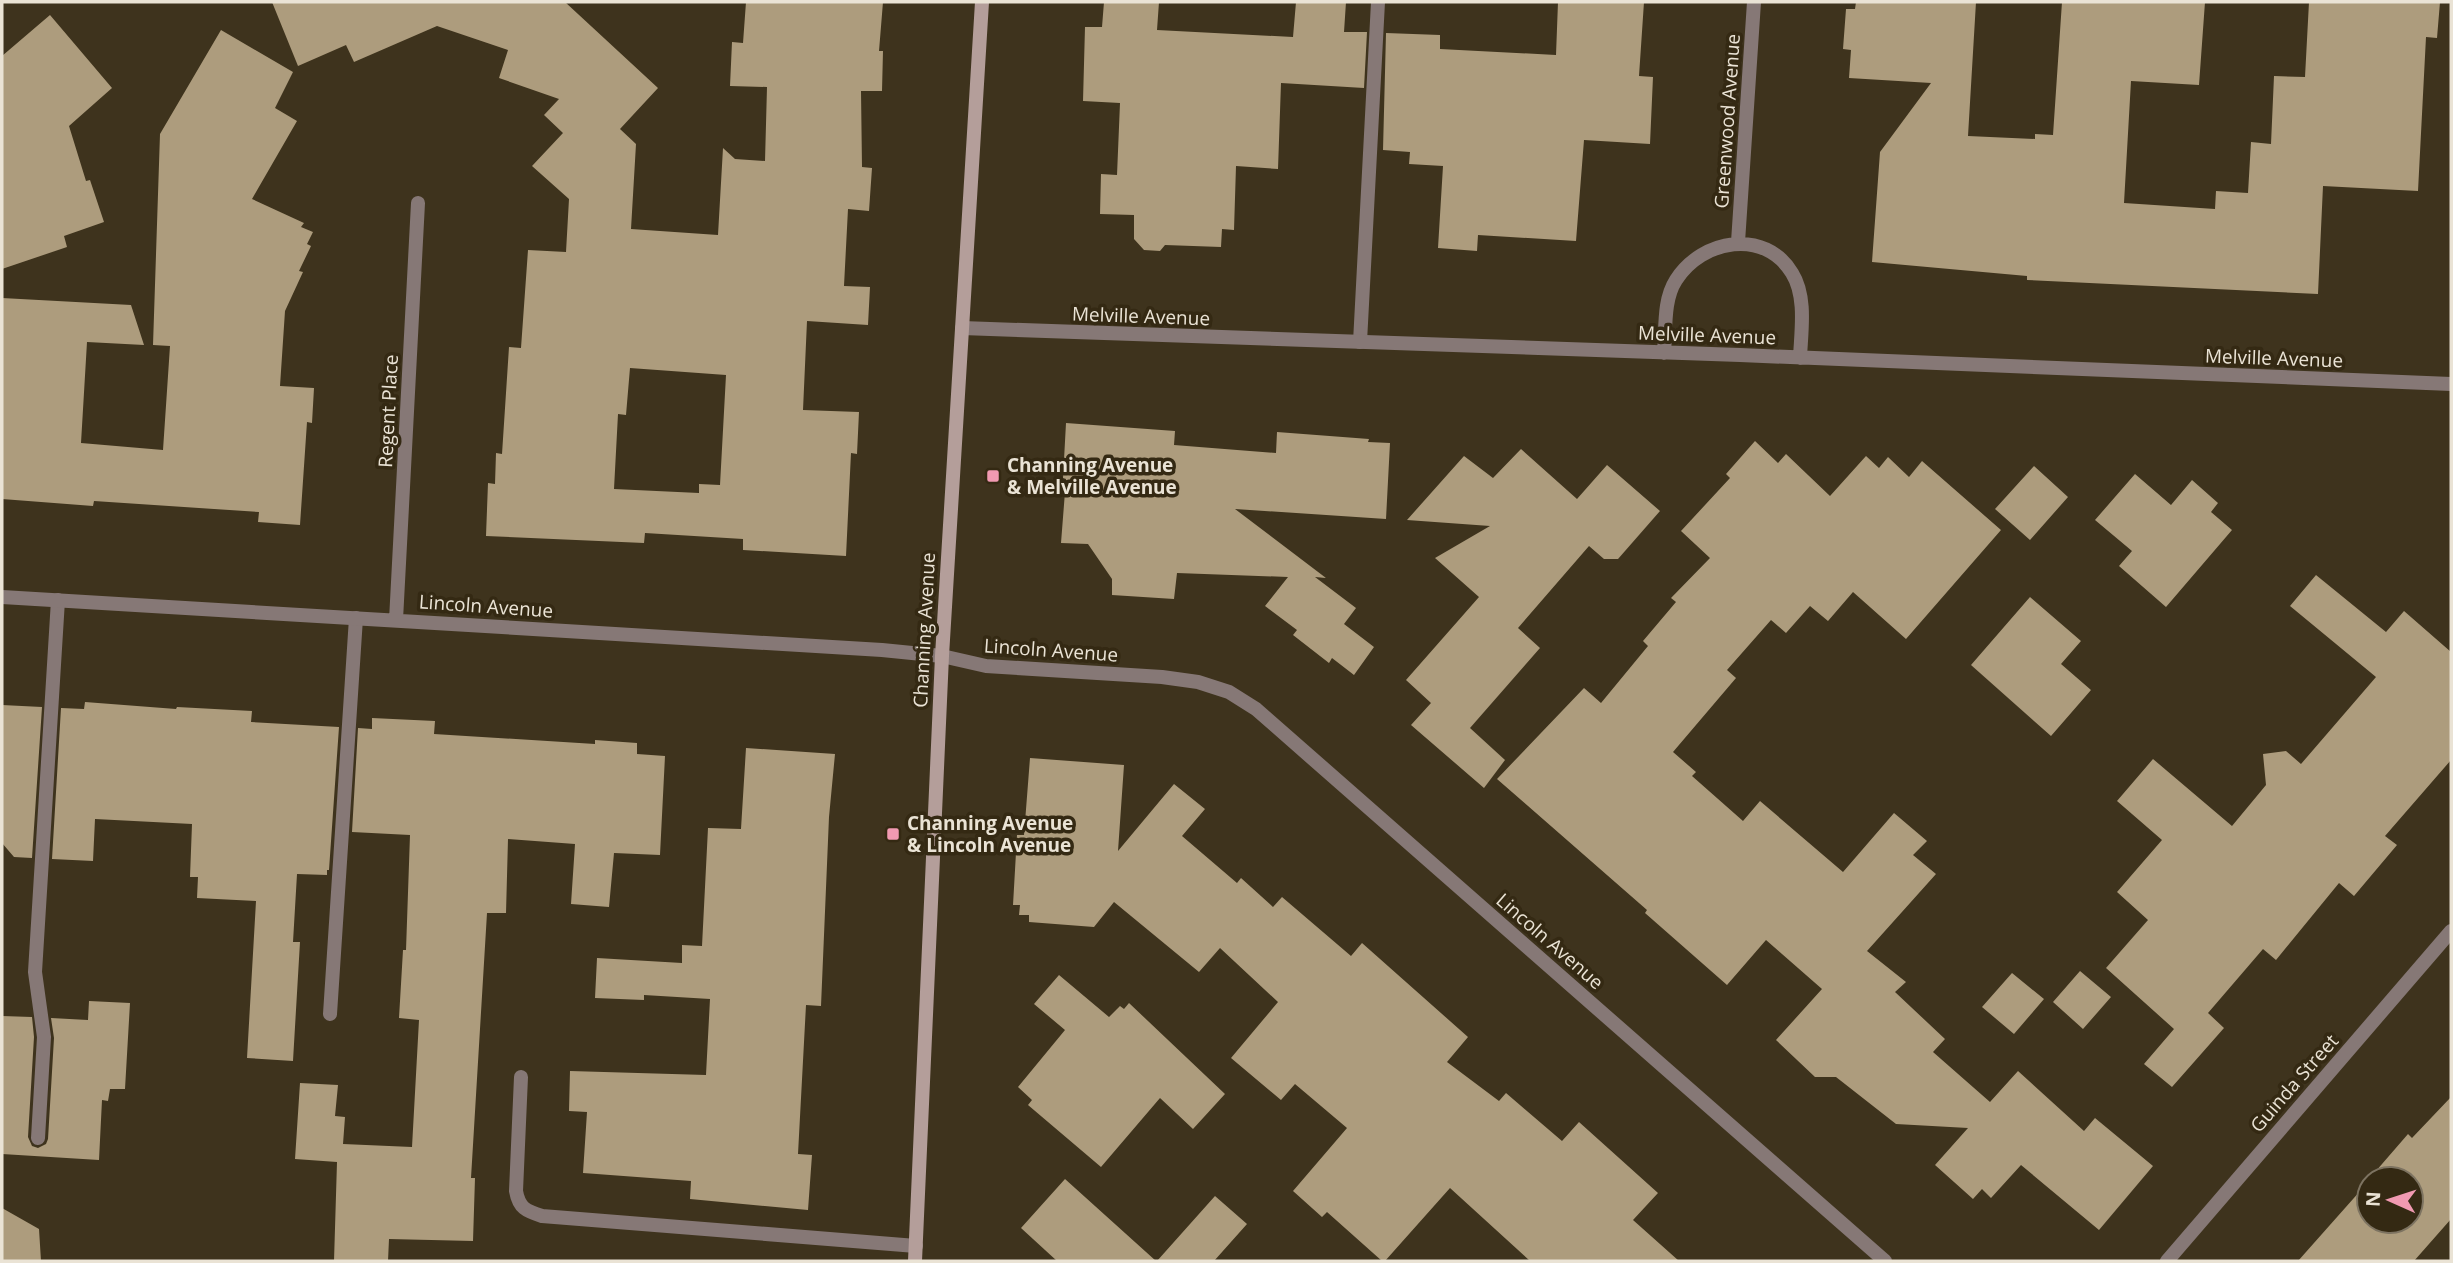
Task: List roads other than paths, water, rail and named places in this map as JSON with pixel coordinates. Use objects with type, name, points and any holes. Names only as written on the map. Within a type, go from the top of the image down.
[{"type":"street","name":"Channing Avenue","points":[[915,1261],[942,656],[982,2]]},
{"type":"street","points":[[1360,342],[1378,2]]},
{"type":"street","name":"Greenwood Avenue","points":[[1738,242],[1754,2]]},
{"type":"street","name":"Regent Place","points":[[396,620],[418,204]]},
{"type":"street","points":[[1664,353],[1667,302],[1676,279],[1715,247],[1738,242],[1773,253],[1793,273],[1800,296],[1800,358]]},
{"type":"street","name":"Melville Avenue","points":[[962,328],[2451,384]]},
{"type":"street","name":"Lincoln Avenue","points":[[2,597],[883,650],[942,656],[986,666],[1162,677],[1199,682],[1229,692],[1256,709],[1885,1261]]},
{"type":"street","points":[[38,1138],[44,1037],[35,972],[58,600]]},
{"type":"street","points":[[330,1014],[356,618]]},
{"type":"street","name":"Guinda Street","points":[[2166,1261],[2451,931]]},
{"type":"street","points":[[521,1077],[516,1191],[518,1202],[526,1211],[542,1216],[916,1246]]},
{"type":"place","name":"Channing Avenue & Melville Avenue","points":[[993,476]]},
{"type":"place","name":"Channing Avenue & Lincoln Avenue","points":[[893,834]]}]
